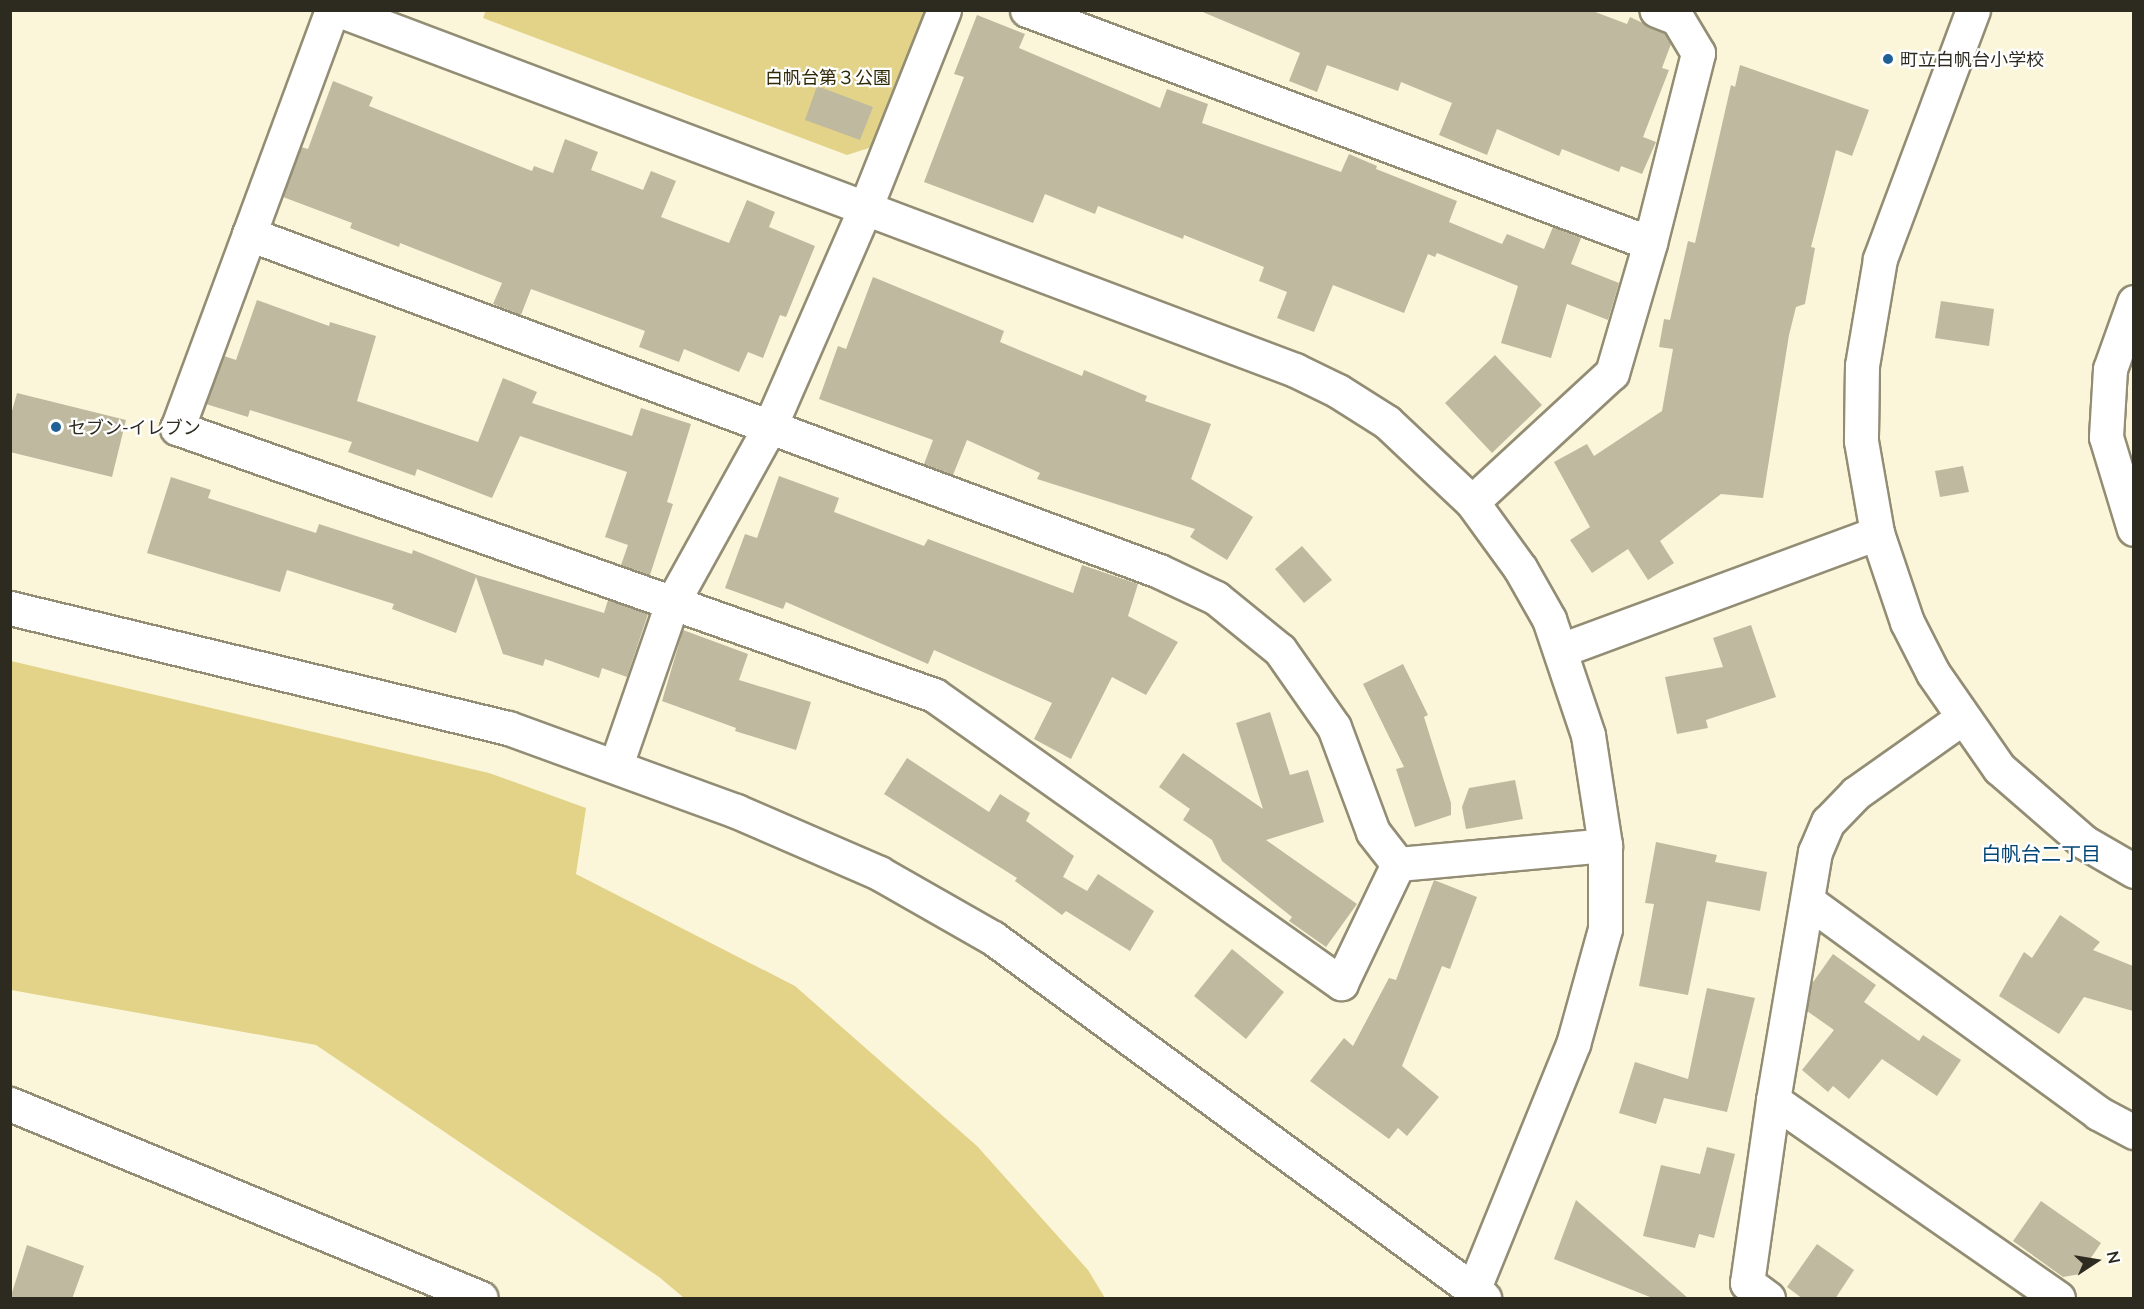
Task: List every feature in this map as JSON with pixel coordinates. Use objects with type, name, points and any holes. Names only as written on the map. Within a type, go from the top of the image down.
[{"type":"street","points":[[332,10],[177,428],[934,695],[1341,983],[1398,864]]},
{"type":"street","points":[[10,608],[508,728],[616,765],[736,811],[879,873],[993,938],[1478,1294],[1573,1044],[1605,929],[1605,845],[1588,735],[1561,650],[1520,568],[1472,502],[1387,422],[1338,391],[1295,370],[866,206],[339,10]]},
{"type":"street","points":[[616,765],[672,603],[770,426],[866,206],[944,10]]},
{"type":"street","points":[[1027,10],[1650,243]]},
{"type":"street","points":[[1472,502],[1612,373],[1650,243],[1698,53],[1677,18],[1656,10]]},
{"type":"street","points":[[1973,10],[1880,259],[1862,365],[1861,441],[1877,533],[1908,622],[1962,718],[1999,768],[2026,794],[2084,842],[2133,871]]},
{"type":"street","points":[[249,234],[1159,571],[1216,598],[1280,650],[1327,718],[1373,832],[1398,864]]},
{"type":"street","points":[[2133,302],[2122,374],[2106,437],[2133,529]]},
{"type":"street","points":[[1561,650],[1877,533]]},
{"type":"street","points":[[1768,1299],[1747,1283],[1773,1100],[1809,902],[1815,852],[1828,822],[1856,793],[1962,718]]},
{"type":"street","points":[[1398,864],[1605,845]]},
{"type":"street","points":[[1809,902],[2097,1113],[2133,1132]]},
{"type":"street","points":[[1773,1100],[2058,1299]]},
{"type":"street","points":[[10,1104],[481,1299]]},
{"type":"green space","name":"白帆台第３公園","points":[[486,10],[925,11],[872,147],[847,155],[483,18]]},
{"type":"green space","points":[[11,661],[489,773],[586,808],[576,874],[795,986],[977,1146],[1088,1270],[1105,1298],[684,1298],[659,1277],[316,1045],[11,990]]},
{"type":"building","points":[[1198,10],[1590,10],[1627,24],[1630,17],[1664,33],[1671,44],[1662,68],[1669,70],[1643,137],[1656,142],[1642,174],[1621,166],[1619,172],[1562,149],[1559,156],[1497,129],[1487,155],[1439,135],[1452,103],[1401,82],[1398,91],[1327,65],[1317,92],[1289,81],[1300,53]]},
{"type":"building","points":[[977,15],[1025,34],[1019,48],[1160,108],[1167,89],[1208,104],[1202,123],[1341,172],[1349,154],[1377,166],[1376,169],[1457,201],[1449,222],[1502,244],[1507,234],[1544,249],[1553,227],[1581,238],[1571,264],[1619,283],[1608,320],[1567,304],[1551,358],[1501,343],[1518,286],[1437,253],[1435,257],[1428,254],[1404,313],[1333,285],[1314,332],[1277,318],[1287,292],[1259,281],[1264,267],[1184,235],[1183,239],[1098,206],[1095,214],[1045,194],[1033,223],[924,182],[964,77],[954,74]]},
{"type":"building","points":[[1740,65],[1869,110],[1852,156],[1836,150],[1811,247],[1815,248],[1805,304],[1796,307],[1789,335],[1763,498],[1721,494],[1660,541],[1674,563],[1648,580],[1628,549],[1592,573],[1570,540],[1590,527],[1554,462],[1587,444],[1594,456],[1662,411],[1673,349],[1659,347],[1664,319],[1670,320],[1688,241],[1695,243],[1731,85],[1735,87]]},
{"type":"building","points":[[333,81],[373,97],[369,106],[532,171],[534,166],[553,173],[565,139],[598,152],[591,170],[643,190],[651,171],[676,181],[661,217],[729,243],[747,200],[775,212],[769,227],[815,246],[786,317],[780,315],[763,358],[748,352],[739,372],[684,349],[679,362],[639,347],[645,331],[531,289],[521,315],[493,304],[502,283],[400,243],[399,247],[350,228],[352,223],[283,197],[301,147],[308,149]]},
{"type":"building","points":[[817,86],[873,107],[860,140],[805,120]]},
{"type":"building","points":[[873,277],[1004,331],[1000,342],[1082,376],[1084,370],[1147,396],[1145,401],[1211,424],[1191,479],[1253,517],[1227,560],[1190,537],[1195,529],[1037,479],[1040,473],[967,440],[953,475],[924,464],[933,440],[819,399],[838,346],[846,349]]},
{"type":"building","points":[[257,300],[329,326],[330,322],[376,336],[357,401],[478,442],[503,378],[537,392],[532,403],[632,436],[641,408],[691,424],[667,502],[673,504],[650,575],[621,565],[628,545],[605,537],[627,472],[520,436],[492,498],[417,469],[415,476],[348,452],[352,442],[250,410],[248,417],[206,404],[224,356],[236,360]]},
{"type":"building","points":[[1941,301],[1994,309],[1989,346],[1935,338]]},
{"type":"building","points":[[1495,355],[1542,405],[1492,453],[1445,403]]},
{"type":"building","points":[[17,393],[126,420],[112,477],[10,452],[10,418]]},
{"type":"building","points":[[1963,466],[1969,492],[1940,497],[1935,471]]},
{"type":"building","points":[[779,476],[839,498],[834,512],[924,546],[928,539],[1073,593],[1082,565],[1138,584],[1128,616],[1178,642],[1146,695],[1112,677],[1071,759],[1034,739],[1052,703],[934,650],[928,664],[786,602],[783,609],[725,588],[745,534],[757,538]]},
{"type":"building","points":[[171,477],[211,490],[208,498],[316,533],[319,524],[412,554],[413,550],[477,575],[604,613],[608,600],[648,614],[627,677],[602,668],[599,678],[545,659],[543,666],[503,654],[476,577],[456,633],[392,609],[394,604],[287,570],[280,592],[147,553]]},
{"type":"building","points":[[1302,546],[1332,580],[1304,603],[1275,569]]},
{"type":"building","points":[[1751,625],[1776,697],[1706,720],[1708,728],[1677,734],[1665,677],[1723,667],[1713,638]]},
{"type":"building","points":[[683,630],[748,654],[739,680],[811,702],[796,750],[735,731],[736,728],[662,701]]},
{"type":"building","points":[[1403,664],[1428,715],[1424,717],[1451,803],[1451,815],[1415,827],[1396,769],[1404,767],[1363,684]]},
{"type":"building","points":[[1270,712],[1290,775],[1308,770],[1324,822],[1266,840],[1357,904],[1326,947],[1289,921],[1292,917],[1222,861],[1212,840],[1183,820],[1190,809],[1159,787],[1183,753],[1263,809],[1236,723]]},
{"type":"building","points":[[907,758],[989,812],[1000,794],[1030,813],[1026,821],[1074,856],[1063,877],[1087,891],[1098,874],[1154,911],[1130,951],[1066,911],[1062,915],[1015,881],[1017,878],[884,794]]},
{"type":"building","points":[[1515,780],[1523,819],[1466,829],[1462,807],[1469,788]]},
{"type":"building","points":[[1656,842],[1717,855],[1715,862],[1767,872],[1760,911],[1707,901],[1688,995],[1639,986],[1654,904],[1645,903]]},
{"type":"building","points":[[1434,880],[1477,897],[1450,969],[1442,966],[1402,1066],[1439,1097],[1407,1136],[1398,1128],[1389,1139],[1310,1081],[1344,1038],[1353,1046],[1389,978],[1396,980]]},
{"type":"building","points":[[2060,915],[2100,942],[2093,950],[2133,966],[2133,1011],[2084,997],[2059,1034],[1999,996],[2024,952],[2032,958]]},
{"type":"building","points":[[1232,949],[1284,992],[1246,1039],[1194,996]]},
{"type":"building","points":[[1833,954],[1876,985],[1864,1002],[1919,1041],[1923,1035],[1961,1060],[1937,1096],[1882,1059],[1849,1099],[1833,1086],[1828,1092],[1802,1070],[1834,1030],[1807,1011],[1811,985]]},
{"type":"building","points":[[1707,988],[1755,998],[1727,1112],[1664,1098],[1656,1124],[1619,1113],[1635,1062],[1688,1079]]},
{"type":"building","points":[[1707,1147],[1735,1154],[1714,1238],[1699,1234],[1695,1248],[1643,1236],[1661,1165],[1700,1174]]},
{"type":"building","points":[[1576,1200],[1689,1299],[1655,1299],[1554,1259]]},
{"type":"building","points":[[2041,1201],[2101,1243],[2080,1274],[2063,1277],[2013,1241]]},
{"type":"building","points":[[1817,1244],[1854,1270],[1835,1299],[1803,1299],[1787,1287]]},
{"type":"building","points":[[27,1245],[84,1266],[72,1299],[10,1299]]},
{"type":"place","name":"町立白帆台小学校","points":[[1888,59]]},
{"type":"place","name":"セブン-イレブン","points":[[56,427]]},
{"type":"district","name":"白帆台二丁目","points":[[2041,853]]}]
